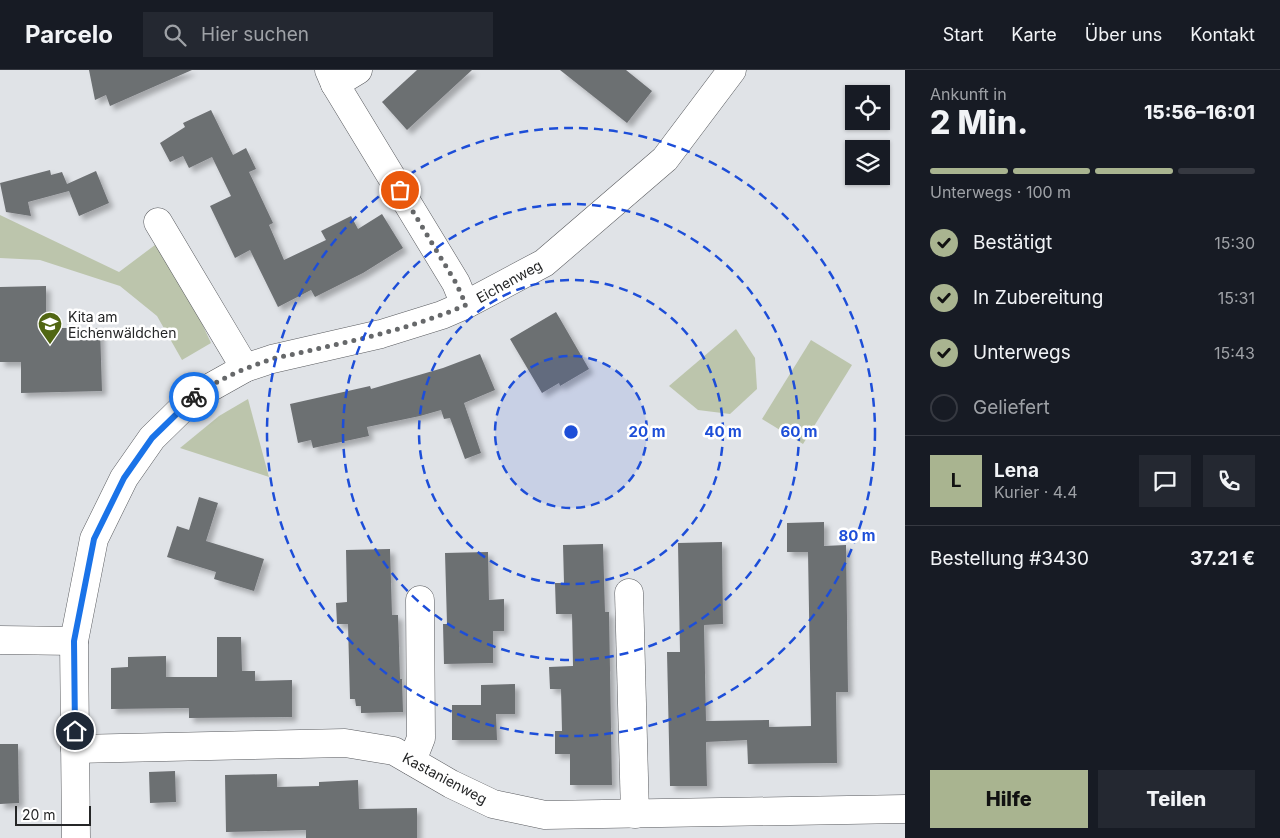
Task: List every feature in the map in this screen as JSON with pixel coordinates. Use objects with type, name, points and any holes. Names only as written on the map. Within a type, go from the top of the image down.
[{"type":"street","name":"Eichenweg","points":[[76,838],[74,641],[94,539],[124,478],[152,438],[195,396],[245,368],[272,359],[381,334],[442,316],[544,263],[665,159],[732,70]]},
{"type":"street","points":[[341,75],[456,283],[466,305]]},
{"type":"street","points":[[158,222],[245,368]]},
{"type":"street","points":[[629,593],[635,814]]},
{"type":"street","points":[[412,762],[421,738],[420,600]]},
{"type":"street","points":[[0,640],[74,641]]},
{"type":"street","name":"Kastanienweg","points":[[75,749],[345,743],[394,751],[451,784],[494,804],[545,815],[905,809]]},
{"type":"green space","points":[[0,215],[119,272],[163,239],[211,343],[182,360],[157,316],[120,286],[40,260],[0,258]]},
{"type":"green space","points":[[736,329],[755,358],[757,389],[730,414],[698,410],[669,386]]},
{"type":"green space","points":[[811,340],[852,365],[803,444],[762,419]]},
{"type":"green space","points":[[248,399],[269,477],[180,448],[219,416]]},
{"type":"building","points":[[89,70],[192,70],[110,106],[106,95],[95,100]]},
{"type":"building","points":[[417,70],[472,70],[407,130],[382,102]]},
{"type":"building","points":[[560,70],[626,70],[652,91],[627,123]]},
{"type":"building","points":[[211,110],[233,155],[246,148],[256,169],[249,172],[273,223],[269,225],[284,260],[326,240],[321,231],[351,216],[358,229],[382,214],[403,248],[363,273],[315,297],[311,290],[278,307],[250,250],[235,258],[210,206],[231,196],[212,157],[189,168],[183,156],[170,162],[160,143],[185,127],[183,123]]},
{"type":"building","points":[[50,170],[51,175],[62,172],[67,184],[96,171],[109,203],[79,216],[69,191],[28,202],[31,216],[6,212],[0,183]]},
{"type":"building","name":"Kita am Eichenwäldchen","points":[[46,286],[46,328],[100,328],[102,391],[21,393],[21,362],[0,362],[0,287]]},
{"type":"building","points":[[556,312],[589,369],[560,386],[559,383],[542,393],[510,339]]},
{"type":"building","points":[[480,354],[495,390],[464,403],[481,453],[465,459],[450,418],[444,419],[441,410],[367,427],[369,436],[313,448],[311,440],[298,443],[290,404],[370,386],[371,389],[443,368]]},
{"type":"building","points":[[199,497],[218,503],[206,541],[264,559],[254,591],[214,579],[216,572],[167,557],[177,526],[189,530]]},
{"type":"building","points":[[824,522],[824,546],[846,545],[848,692],[836,692],[837,763],[748,764],[747,740],[706,742],[707,786],[670,786],[667,652],[680,652],[678,543],[722,542],[723,624],[704,625],[706,721],[769,720],[769,727],[811,726],[808,552],[787,552],[787,523]]},
{"type":"building","points":[[603,544],[605,612],[609,612],[612,785],[570,785],[570,754],[555,754],[555,731],[562,731],[561,689],[550,689],[549,667],[573,666],[572,614],[556,614],[555,583],[564,583],[563,545]]},
{"type":"building","points":[[390,549],[392,615],[398,615],[403,712],[361,713],[361,706],[356,706],[355,699],[350,699],[348,624],[337,624],[336,603],[347,602],[346,550]]},
{"type":"building","points":[[488,552],[489,600],[504,599],[504,631],[493,631],[493,663],[444,664],[443,624],[447,624],[445,553]]},
{"type":"building","points":[[217,637],[241,637],[242,671],[255,671],[255,681],[292,680],[292,717],[189,718],[189,708],[111,709],[111,668],[128,667],[128,657],[166,656],[166,677],[217,677]]},
{"type":"building","points":[[515,684],[515,714],[496,714],[497,740],[452,740],[452,705],[481,705],[481,685]]},
{"type":"building","points":[[0,744],[18,744],[19,803],[0,804]]},
{"type":"building","points":[[175,771],[176,802],[150,803],[149,772]]},
{"type":"building","points":[[277,774],[277,787],[319,786],[319,782],[358,780],[359,809],[417,808],[417,838],[306,838],[306,830],[226,832],[225,775]]},
{"type":"way so far","points":[[194,397],[220,380],[259,363],[381,334],[442,316],[466,305],[456,283],[400,190]]},
{"type":"place","name":"Kita am Eichenwäldchen","points":[[50,345]]},
{"type":"route","points":[[75,731],[74,641],[94,539],[124,478],[152,438],[194,397]]}]
